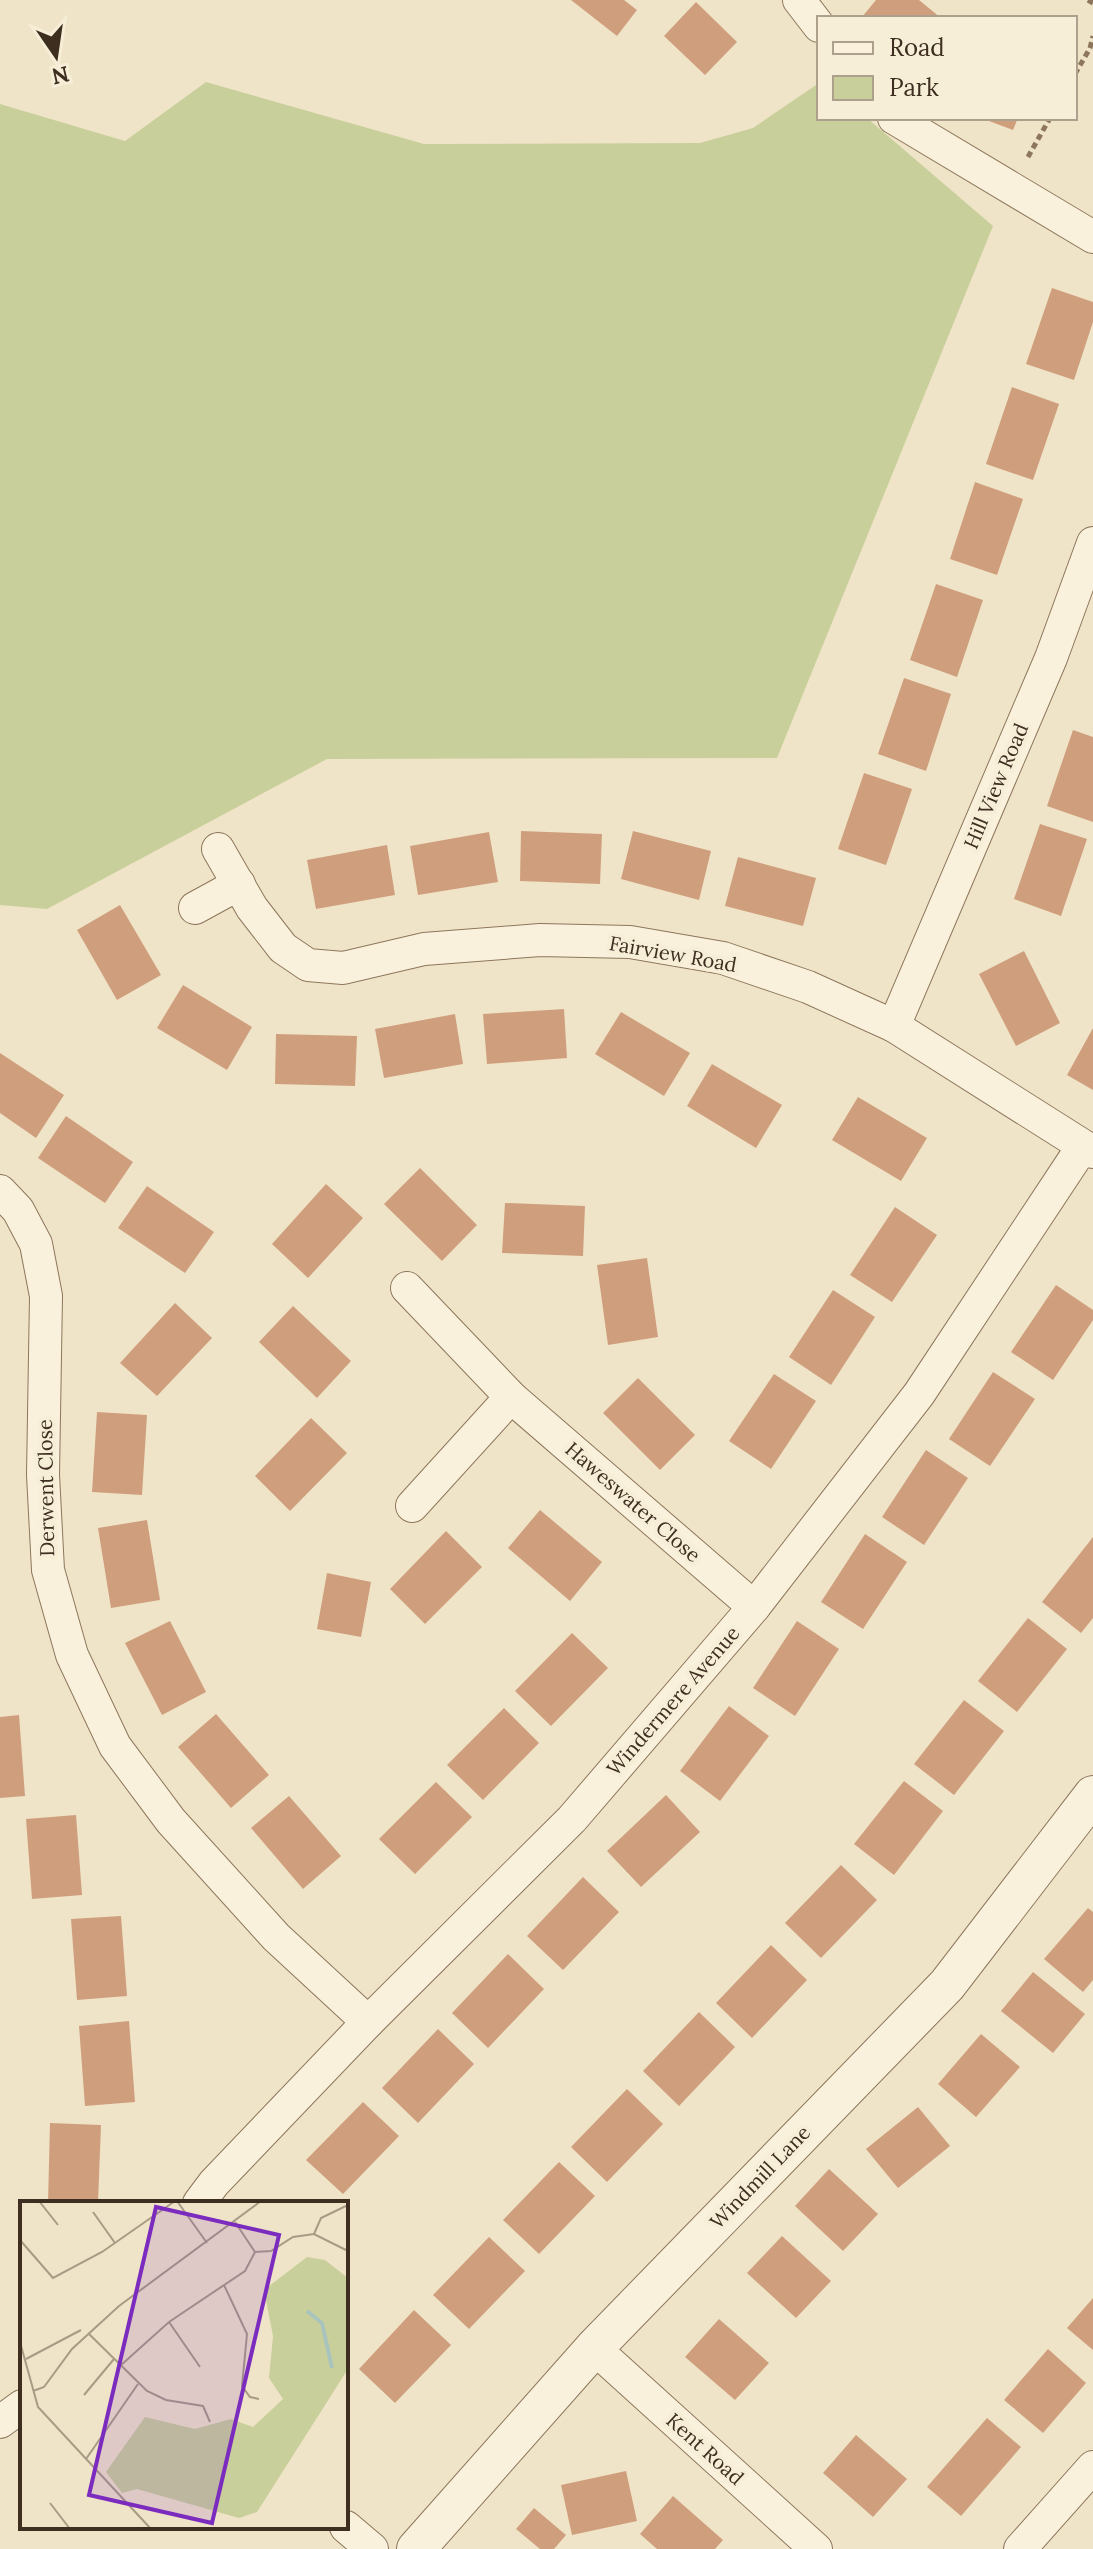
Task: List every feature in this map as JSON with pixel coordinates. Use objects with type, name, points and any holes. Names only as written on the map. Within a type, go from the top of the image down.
[{"type":"street","points":[[799,0],[817,23]]},
{"type":"street","points":[[897,120],[1093,237]]},
{"type":"street","name":"Hill View Road","points":[[894,1026],[1051,658],[1093,543]]},
{"type":"street","name":"Fairview Road","points":[[218,849],[252,908],[283,948],[308,965],[343,968],[424,949],[540,940],[630,942],[723,958],[808,987],[894,1026],[1088,1149]]},
{"type":"street","points":[[195,908],[239,884]]},
{"type":"street","name":"Windermere Avenue","points":[[200,2201],[214,2183],[368,2022],[572,1819],[754,1607],[919,1394],[1088,1149]]},
{"type":"street","name":"Derwent Close","points":[[0,1191],[18,1210],[36,1244],[46,1296],[43,1475],[48,1570],[72,1655],[115,1746],[171,1821],[276,1937],[368,2022]]},
{"type":"street","name":"Haweswater Close","points":[[407,1288],[511,1397],[754,1607]]},
{"type":"street","points":[[412,1506],[511,1397]]},
{"type":"street","name":"Windmill Lane","points":[[416,2549],[594,2348],[947,1985],[1093,1795]]},
{"type":"street","name":"Kent Road","points":[[594,2348],[816,2549]]},
{"type":"street","points":[[0,2422],[20,2407]]},
{"type":"street","points":[[1020,2549],[1093,2467]]},
{"type":"street","points":[[348,2529],[372,2549]]},
{"type":"path","points":[[1077,71],[1093,36]]},
{"type":"path","points":[[1012,190],[1049,120]]},
{"type":"green space","points":[[206,82],[424,144],[700,143],[753,128],[817,84],[817,120],[869,120],[993,226],[777,758],[327,759],[47,909],[0,905],[0,104],[125,141]]},
{"type":"building","points":[[571,0],[624,0],[637,10],[617,36]]},
{"type":"building","points":[[876,0],[919,0],[939,16],[863,16]]},
{"type":"building","points":[[696,2],[737,42],[705,75],[664,36]]},
{"type":"building","points":[[986,120],[1017,120],[1013,130]]},
{"type":"building","points":[[1052,288],[1093,302],[1093,322],[1074,380],[1026,364]]},
{"type":"building","points":[[1012,387],[1059,404],[1033,480],[986,464]]},
{"type":"building","points":[[975,482],[1023,499],[997,575],[950,559]]},
{"type":"building","points":[[936,584],[983,600],[957,677],[910,660]]},
{"type":"building","points":[[904,678],[951,694],[926,771],[878,754]]},
{"type":"building","points":[[1073,730],[1093,737],[1093,822],[1047,806]]},
{"type":"building","points":[[864,773],[912,789],[886,865],[838,849]]},
{"type":"building","points":[[1040,824],[1087,839],[1061,916],[1014,899]]},
{"type":"building","points":[[521,831],[602,834],[600,884],[520,881]]},
{"type":"building","points":[[633,831],[711,851],[699,900],[621,879]]},
{"type":"building","points":[[489,832],[498,882],[418,895],[410,846]]},
{"type":"building","points":[[387,845],[395,895],[316,909],[307,860]]},
{"type":"building","points":[[738,857],[816,878],[803,926],[725,906]]},
{"type":"building","points":[[120,905],[161,975],[117,1000],[77,930]]},
{"type":"building","points":[[1024,951],[1060,1023],[1016,1046],[979,974]]},
{"type":"building","points":[[183,985],[252,1027],[227,1070],[157,1028]]},
{"type":"building","points":[[564,1009],[567,1058],[487,1064],[483,1014]]},
{"type":"building","points":[[621,1012],[690,1053],[664,1096],[595,1054]]},
{"type":"building","points":[[455,1014],[463,1064],[384,1078],[375,1029]]},
{"type":"building","points":[[1093,1028],[1093,1090],[1067,1075]]},
{"type":"building","points":[[276,1034],[357,1036],[355,1086],[275,1084]]},
{"type":"building","points":[[0,1053],[64,1095],[36,1138],[0,1113]]},
{"type":"building","points":[[712,1064],[782,1105],[756,1148],[687,1106]]},
{"type":"building","points":[[858,1097],[927,1138],[901,1181],[832,1140]]},
{"type":"building","points":[[66,1116],[133,1162],[105,1203],[38,1158]]},
{"type":"building","points":[[420,1168],[477,1225],[442,1261],[384,1204]]},
{"type":"building","points":[[326,1184],[363,1218],[308,1278],[272,1244]]},
{"type":"building","points":[[147,1186],[214,1232],[185,1273],[118,1228]]},
{"type":"building","points":[[505,1203],[585,1206],[583,1256],[502,1253]]},
{"type":"building","points":[[895,1207],[937,1235],[892,1302],[850,1275]]},
{"type":"building","points":[[647,1258],[658,1337],[608,1345],[597,1265]]},
{"type":"building","points":[[1056,1285],[1093,1310],[1093,1320],[1053,1380],[1011,1352]]},
{"type":"building","points":[[833,1290],[875,1317],[831,1385],[789,1357]]},
{"type":"building","points":[[175,1303],[212,1338],[157,1396],[120,1363]]},
{"type":"building","points":[[293,1306],[351,1361],[317,1398],[259,1342]]},
{"type":"building","points":[[993,1372],[1035,1399],[990,1466],[949,1439]]},
{"type":"building","points":[[774,1374],[816,1401],[771,1469],[729,1441]]},
{"type":"building","points":[[638,1378],[695,1435],[660,1470],[603,1413]]},
{"type":"building","points":[[97,1412],[147,1415],[142,1495],[92,1492]]},
{"type":"building","points":[[311,1418],[347,1453],[290,1511],[255,1476]]},
{"type":"building","points":[[926,1450],[968,1478],[924,1545],[882,1517]]},
{"type":"building","points":[[540,1510],[602,1562],[570,1601],[508,1548]]},
{"type":"building","points":[[147,1520],[160,1600],[111,1608],[98,1528]]},
{"type":"building","points":[[446,1531],[482,1567],[425,1624],[390,1589]]},
{"type":"building","points":[[865,1534],[907,1562],[863,1629],[821,1602]]},
{"type":"building","points":[[1093,1537],[1093,1618],[1081,1633],[1042,1602]]},
{"type":"building","points":[[327,1573],[371,1582],[361,1637],[317,1629]]},
{"type":"building","points":[[1028,1618],[1067,1649],[1017,1712],[978,1681]]},
{"type":"building","points":[[170,1621],[206,1692],[162,1715],[125,1643]]},
{"type":"building","points":[[797,1621],[839,1649],[795,1716],[753,1688]]},
{"type":"building","points":[[572,1633],[608,1668],[551,1726],[515,1691]]},
{"type":"building","points":[[964,1700],[1004,1731],[954,1795],[914,1764]]},
{"type":"building","points":[[729,1706],[769,1736],[720,1801],[680,1771]]},
{"type":"building","points":[[504,1708],[539,1743],[483,1800],[447,1765]]},
{"type":"building","points":[[216,1714],[269,1775],[231,1808],[178,1747]]},
{"type":"building","points":[[19,1715],[25,1796],[0,1798],[0,1717]]},
{"type":"building","points":[[904,1781],[943,1811],[894,1875],[854,1844]]},
{"type":"building","points":[[436,1782],[472,1817],[415,1874],[379,1839]]},
{"type":"building","points":[[666,1795],[700,1832],[641,1887],[607,1851]]},
{"type":"building","points":[[289,1796],[341,1856],[303,1889],[251,1828]]},
{"type":"building","points":[[76,1815],[82,1895],[32,1899],[26,1819]]},
{"type":"building","points":[[841,1865],[877,1900],[821,1958],[785,1923]]},
{"type":"building","points":[[583,1877],[619,1912],[563,1970],[527,1936]]},
{"type":"building","points":[[1088,1908],[1093,1912],[1093,1980],[1083,1992],[1044,1959]]},
{"type":"building","points":[[121,1916],[127,1996],[77,2000],[71,1919]]},
{"type":"building","points":[[771,1945],[807,1980],[752,2038],[716,2003]]},
{"type":"building","points":[[508,1954],[544,1989],[488,2048],[452,2013]]},
{"type":"building","points":[[1033,1972],[1085,2014],[1053,2053],[1001,2011]]},
{"type":"building","points":[[699,2012],[735,2047],[679,2106],[643,2071]]},
{"type":"building","points":[[129,2021],[135,2102],[85,2106],[79,2026]]},
{"type":"building","points":[[438,2029],[474,2064],[418,2123],[382,2088]]},
{"type":"building","points":[[981,2034],[1020,2067],[976,2117],[938,2084]]},
{"type":"building","points":[[627,2089],[663,2124],[607,2182],[571,2147]]},
{"type":"building","points":[[363,2102],[399,2136],[343,2194],[306,2160]]},
{"type":"building","points":[[918,2107],[950,2146],[898,2188],[866,2149]]},
{"type":"building","points":[[50,2123],[101,2125],[98,2201],[48,2201]]},
{"type":"building","points":[[559,2162],[595,2196],[539,2254],[503,2220]]},
{"type":"building","points":[[829,2169],[878,2214],[843,2251],[795,2206]]},
{"type":"building","points":[[782,2236],[831,2281],[796,2318],[747,2273]]},
{"type":"building","points":[[489,2237],[525,2271],[469,2329],[433,2295]]},
{"type":"building","points":[[1093,2298],[1093,2350],[1067,2328]]},
{"type":"building","points":[[414,2310],[451,2345],[395,2403],[359,2369]]},
{"type":"building","points":[[719,2319],[769,2363],[735,2400],[685,2357]]},
{"type":"building","points":[[1048,2349],[1086,2383],[1043,2433],[1004,2400]]},
{"type":"building","points":[[987,2418],[1021,2447],[961,2516],[927,2487]]},
{"type":"building","points":[[856,2435],[907,2479],[873,2517],[823,2473]]},
{"type":"building","points":[[626,2471],[637,2521],[572,2535],[561,2485]]},
{"type":"building","points":[[673,2496],[723,2540],[715,2549],[657,2549],[640,2534]]},
{"type":"building","points":[[534,2508],[566,2535],[554,2549],[540,2549],[516,2529]]}]
